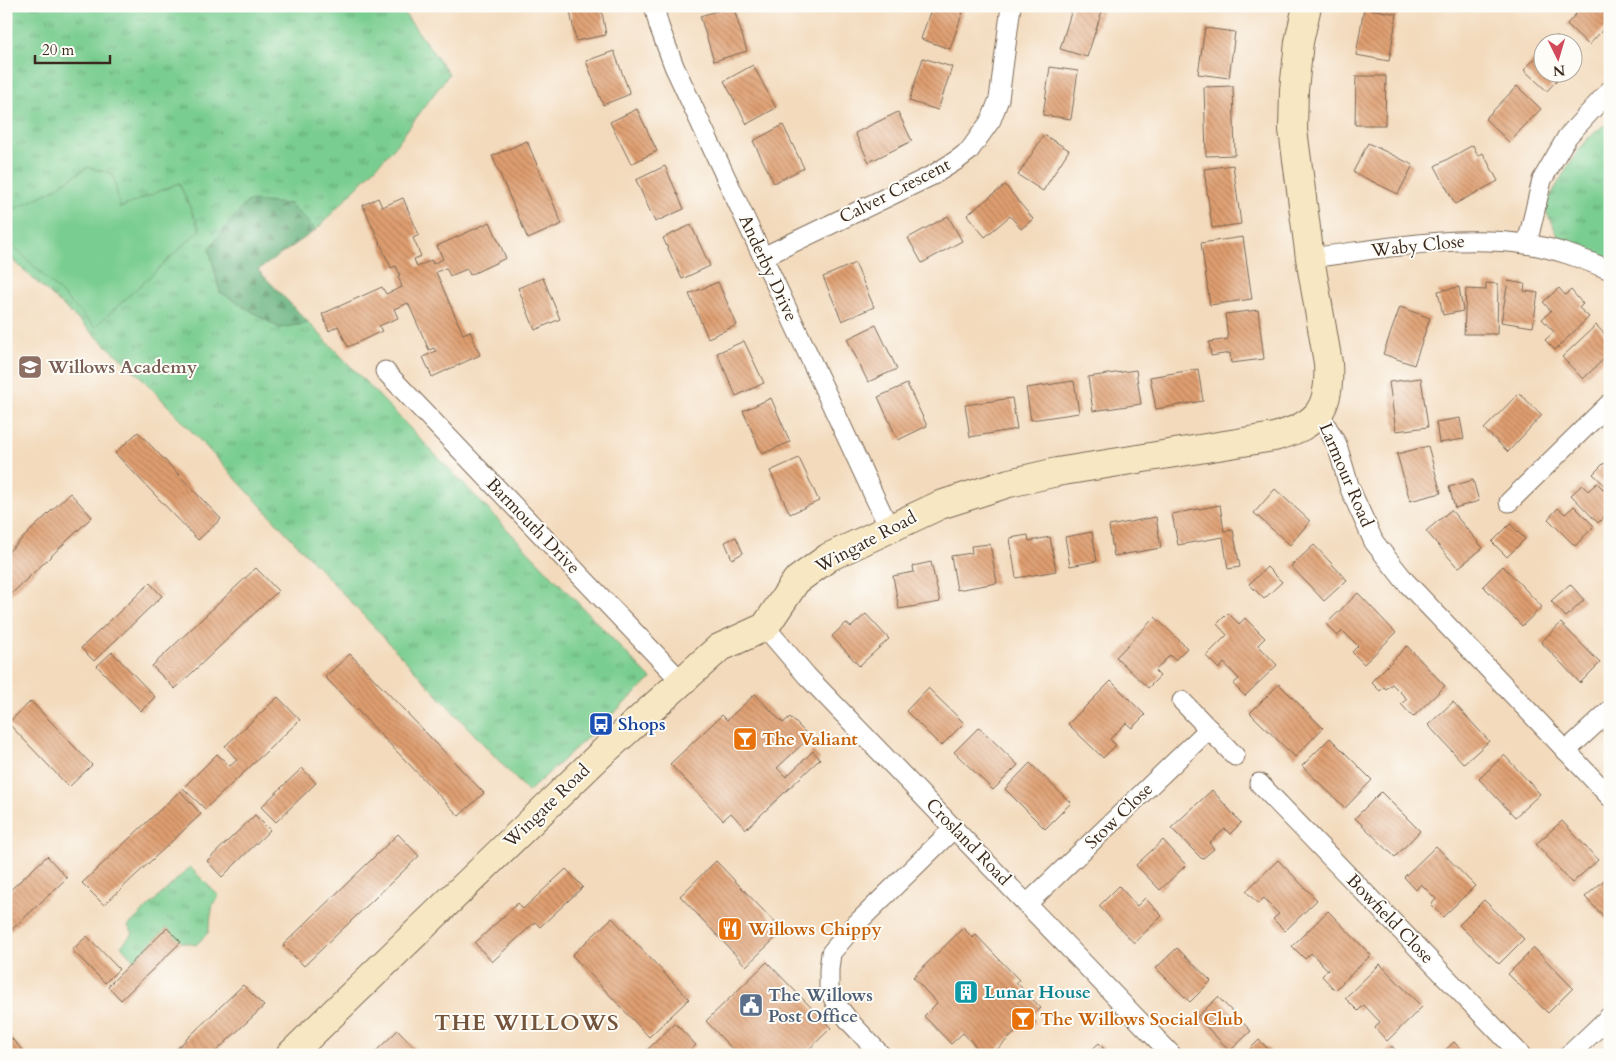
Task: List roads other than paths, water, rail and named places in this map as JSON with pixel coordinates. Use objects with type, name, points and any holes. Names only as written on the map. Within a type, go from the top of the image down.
[{"type":"street","name":"Anderby Drive","points":[[654,6],[659,26],[674,66],[889,528]]},
{"type":"street","name":"Calver Crescent","points":[[763,257],[932,175],[969,151],[996,110],[1011,6]]},
{"type":"street","name":"Larmour Road","points":[[1308,6],[1299,42],[1294,90],[1293,130],[1310,258],[1328,363],[1329,381],[1324,404],[1319,412],[1337,445],[1350,489],[1374,542],[1405,581],[1610,797]]},
{"type":"street","points":[[1527,244],[1542,180],[1567,137],[1610,90]]},
{"type":"street","name":"Waby Close","points":[[1310,258],[1418,244],[1474,240],[1527,244],[1566,254],[1610,270]]},
{"type":"street","name":"Barmouth Drive","points":[[385,371],[681,681]]},
{"type":"street","points":[[1508,502],[1610,403]]},
{"type":"street","name":"Wingate Road","points":[[290,1055],[601,754],[719,648],[766,627],[796,581],[829,557],[940,504],[1008,483],[1057,472],[1294,432],[1308,424],[1319,412]]},
{"type":"street","name":"Crosland Road","points":[[766,627],[807,676],[1172,1055]]},
{"type":"street","points":[[1182,702],[1235,756]]},
{"type":"street","points":[[1566,751],[1610,710]]},
{"type":"street","name":"Stow Close","points":[[1028,904],[1209,729]]},
{"type":"street","name":"Bowfield Close","points":[[1259,783],[1521,1055]]},
{"type":"street","points":[[878,1051],[850,1022],[836,1004],[829,989],[829,970],[832,953],[854,926],[954,828]]},
{"type":"street","points":[[1569,1055],[1610,1016]]},
{"type":"place","name":"Willows Academy","points":[[30,367]]},
{"type":"place","name":"Shops","points":[[601,724]]},
{"type":"place","name":"The Valiant","points":[[745,739]]},
{"type":"place","name":"Willows Chippy","points":[[730,929]]},
{"type":"place","name":"Lunar House","points":[[966,992]]},
{"type":"place","name":"The Willows Post Office","points":[[751,1005]]},
{"type":"place","name":"The Willows Social Club","points":[[1023,1019]]},
{"type":"district","name":"THE WILLOWS","points":[[527,1023]]}]
